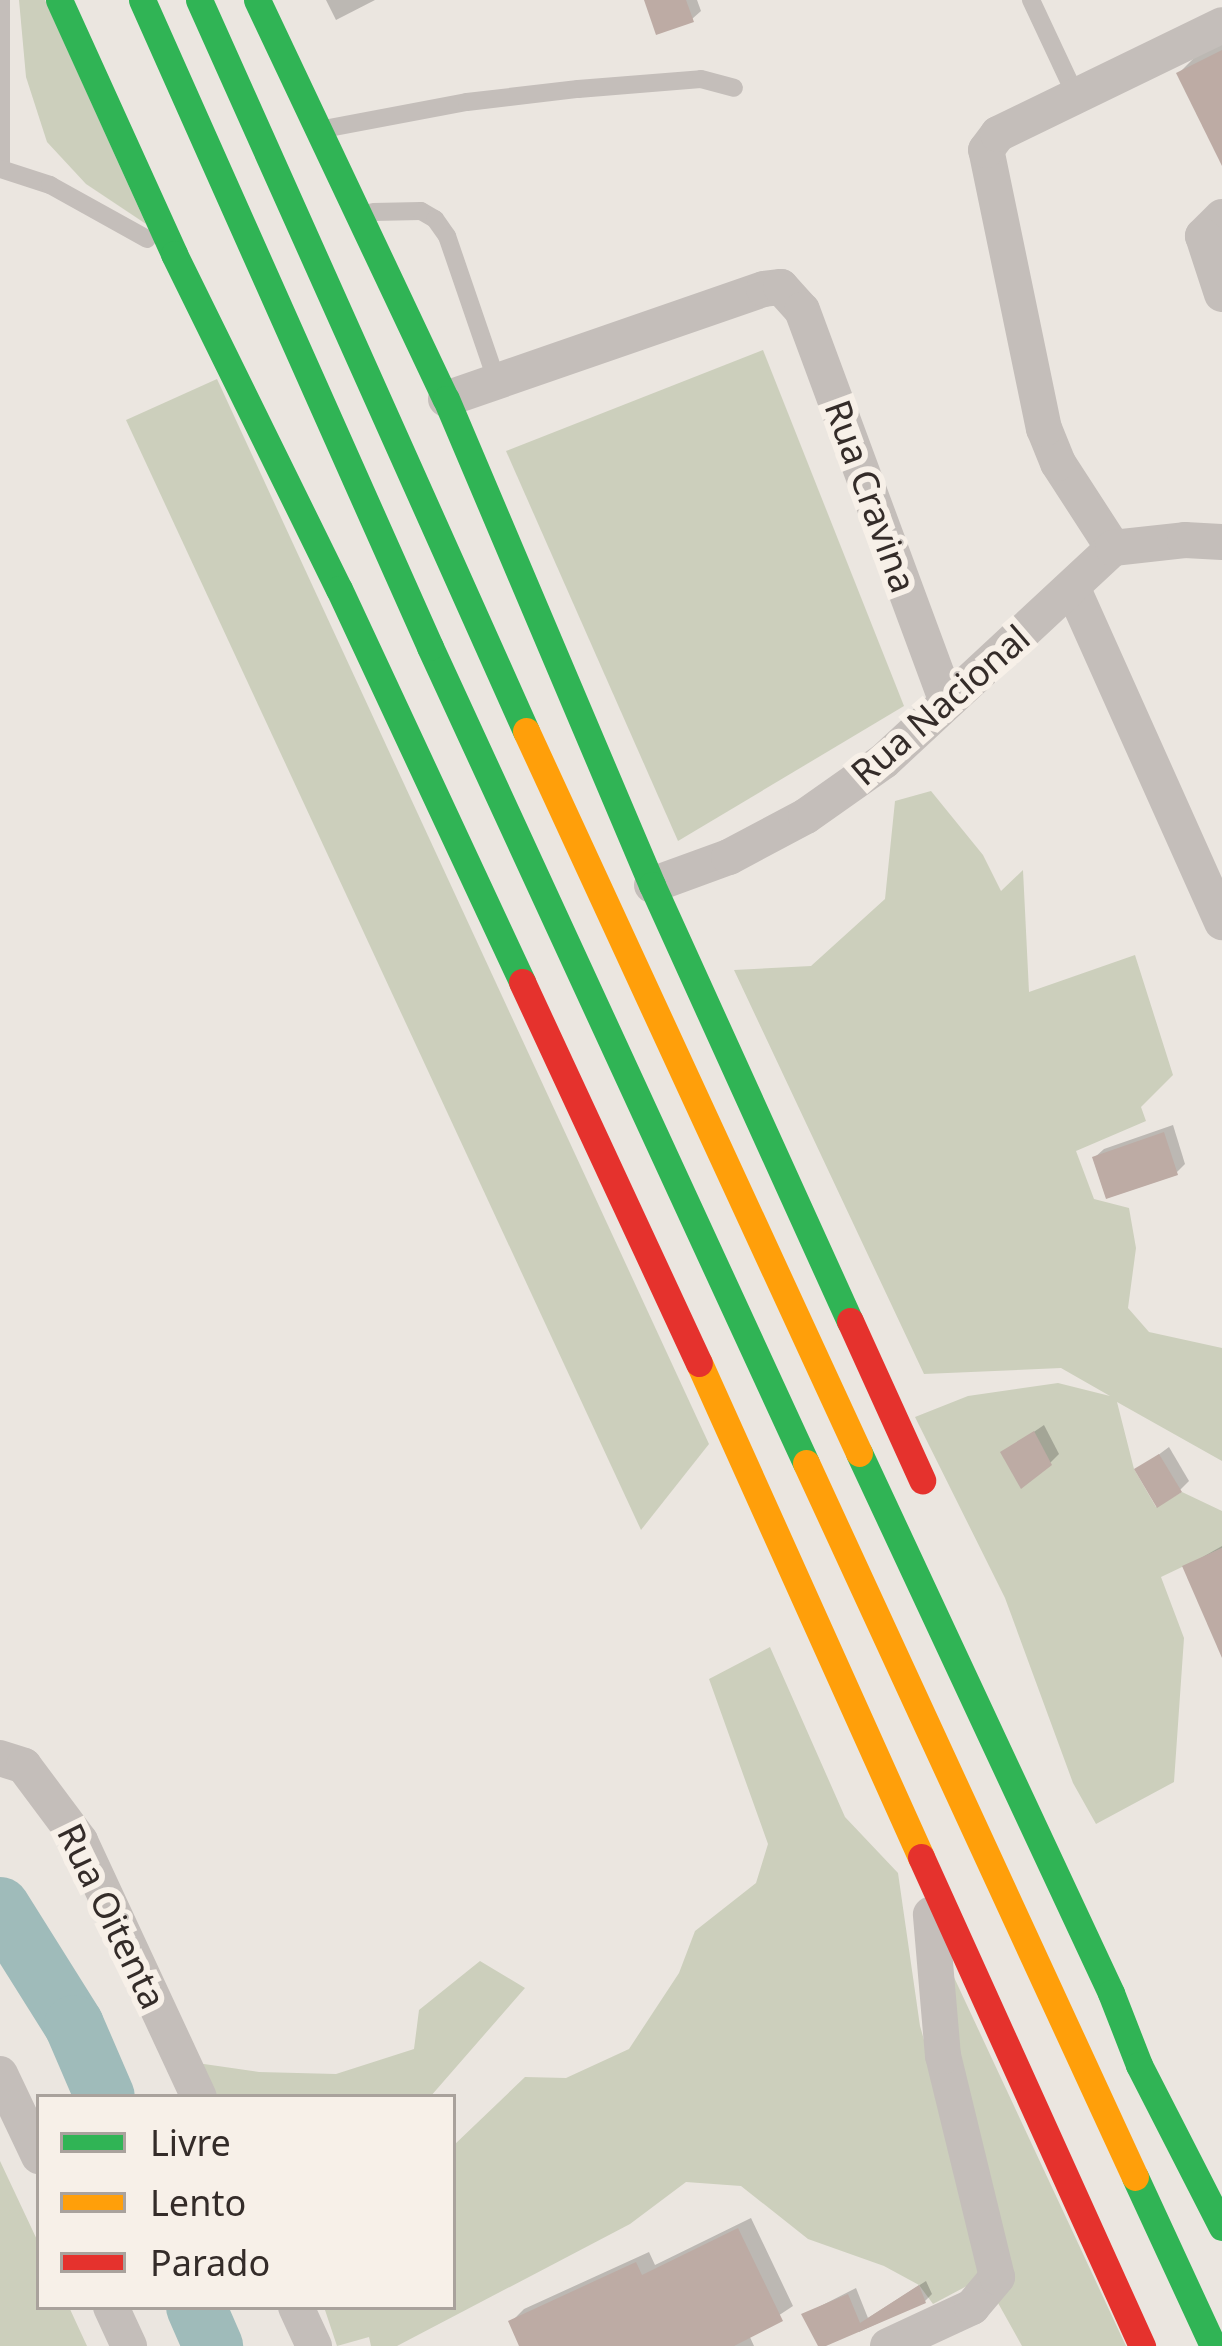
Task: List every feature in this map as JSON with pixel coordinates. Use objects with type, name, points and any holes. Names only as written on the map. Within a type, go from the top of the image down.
[{"type":"highway","points":[[59,0],[174,254],[380,675],[1142,2346]]},
{"type":"highway","points":[[142,0],[430,647],[1214,2346]]},
{"type":"highway","points":[[199,0],[614,926],[1111,1994],[1139,2065],[1222,2227]]},
{"type":"highway","points":[[257,0],[446,399],[652,885],[930,1498]]},
{"type":"highway","points":[[1094,1892],[1111,1994]]},
{"type":"highway","points":[[1192,2301],[1202,2346]]},
{"type":"street","points":[[1222,25],[989,142],[991,182],[1044,429],[1058,464],[1113,548],[1185,540],[1222,542]]},
{"type":"street","points":[[1222,217],[1203,236],[1222,295]]},
{"type":"street","name":"Rua Cravina","points":[[497,382],[764,289],[782,287],[792,294],[946,699]]},
{"type":"street","points":[[446,399],[497,382]]},
{"type":"street","name":"Rua Nacional","points":[[652,885],[729,857],[806,816],[884,760],[1113,548]]},
{"type":"street","points":[[1073,589],[1222,922]]},
{"type":"street","name":"Rua Oitenta","points":[[0,1758],[24,1766],[80,1841],[198,2094]]},
{"type":"street","points":[[888,2346],[980,2301],[997,2277],[934,2005],[930,1875]]},
{"type":"street","points":[[0,2074],[36,2150]]},
{"type":"street","points":[[112,2310],[129,2346]]},
{"type":"street","points":[[297,2310],[314,2346]]},
{"type":"lane","points":[[1,0],[1,169],[50,185],[174,254]]},
{"type":"lane","points":[[1031,0],[1076,96]]},
{"type":"lane","points":[[318,130],[467,102],[578,89],[701,79],[734,88]]},
{"type":"lane","points":[[356,213],[421,211],[435,219],[447,236],[497,382]]},
{"type":"green space","points":[[19,0],[45,0],[146,224],[86,184],[47,142],[26,77]]},
{"type":"green space","points":[[763,350],[904,706],[678,841],[506,451]]},
{"type":"green space","points":[[217,379],[709,1444],[641,1530],[126,420]]},
{"type":"green space","points":[[931,791],[983,855],[1001,891],[1023,870],[1029,992],[1135,955],[1173,1075],[1141,1107],[1146,1121],[1076,1151],[1094,1199],[1129,1208],[1136,1248],[1128,1308],[1149,1332],[1222,1348],[1222,1461],[1117,1402],[1134,1469],[1156,1507],[1182,1492],[1222,1511],[1222,1548],[1161,1577],[1184,1638],[1174,1782],[1096,1824],[1073,1783],[1005,1598],[915,1417],[968,1396],[1058,1383],[1110,1396],[1061,1368],[924,1374],[734,970],[811,966],[885,899],[895,801]]},
{"type":"green space","points":[[770,1647],[845,1817],[898,1873],[920,2026],[974,2214],[980,2279],[933,2304],[919,2285],[884,2266],[808,2239],[741,2186],[686,2182],[630,2224],[397,2346],[371,2346],[369,2337],[337,2346],[325,2310],[456,2310],[456,2143],[525,2077],[566,2078],[629,2049],[679,1973],[695,1931],[756,1883],[768,1844],[709,1679]]},
{"type":"green space","points":[[938,1943],[1126,2346],[1022,2346],[993,2294],[986,2197]]},
{"type":"green space","points":[[480,1961],[525,1988],[433,2094],[212,2094],[197,2063],[259,2072],[336,2074],[414,2049],[419,2010]]},
{"type":"green space","points":[[0,2161],[36,2238],[36,2310],[70,2310],[87,2346],[0,2346]]},
{"type":"building","points":[[644,0],[686,0],[694,22],[656,35]]},
{"type":"building","points":[[1222,50],[1222,166],[1176,73]]},
{"type":"building","points":[[1164,1132],[1178,1175],[1106,1199],[1092,1157]]},
{"type":"building","points":[[1034,1431],[1052,1465],[1021,1489],[1000,1452]]},
{"type":"building","points":[[1159,1454],[1182,1492],[1157,1508],[1134,1469]]},
{"type":"building","points":[[1222,1548],[1222,1658],[1182,1566]]},
{"type":"building","points":[[738,2228],[783,2321],[734,2346],[519,2346],[508,2321],[636,2262],[642,2275]]},
{"type":"building","points":[[919,2285],[926,2303],[826,2346],[818,2346],[801,2314],[848,2294],[860,2323]]},
{"type":"waterway","points":[[0,1907],[74,2025],[104,2094]]},
{"type":"waterway","points":[[197,2310],[213,2346]]},
{"type":"traffic: fast","points":[[59,0],[174,254],[339,589],[522,982]]},
{"type":"traffic: fast","points":[[142,0],[430,647]]},
{"type":"traffic: fast","points":[[199,0],[526,731]]},
{"type":"traffic: fast","points":[[257,0],[446,399],[652,885],[850,1321]]},
{"type":"traffic: fast","points":[[430,647],[806,1463]]},
{"type":"traffic: fast","points":[[859,1453],[1111,1993],[1139,2065],[1222,2227]]},
{"type":"traffic: fast","points":[[1135,2177],[1213,2346]]},
{"type":"traffic: slow","points":[[526,731],[859,1453]]},
{"type":"traffic: slow","points":[[699,1363],[921,1857]]},
{"type":"traffic: slow","points":[[806,1463],[1135,2177]]},
{"type":"traffic: jam","points":[[522,982],[699,1363]]},
{"type":"traffic: jam","points":[[850,1321],[922,1480]]},
{"type":"traffic: jam","points":[[921,1857],[1142,2346]]}]
